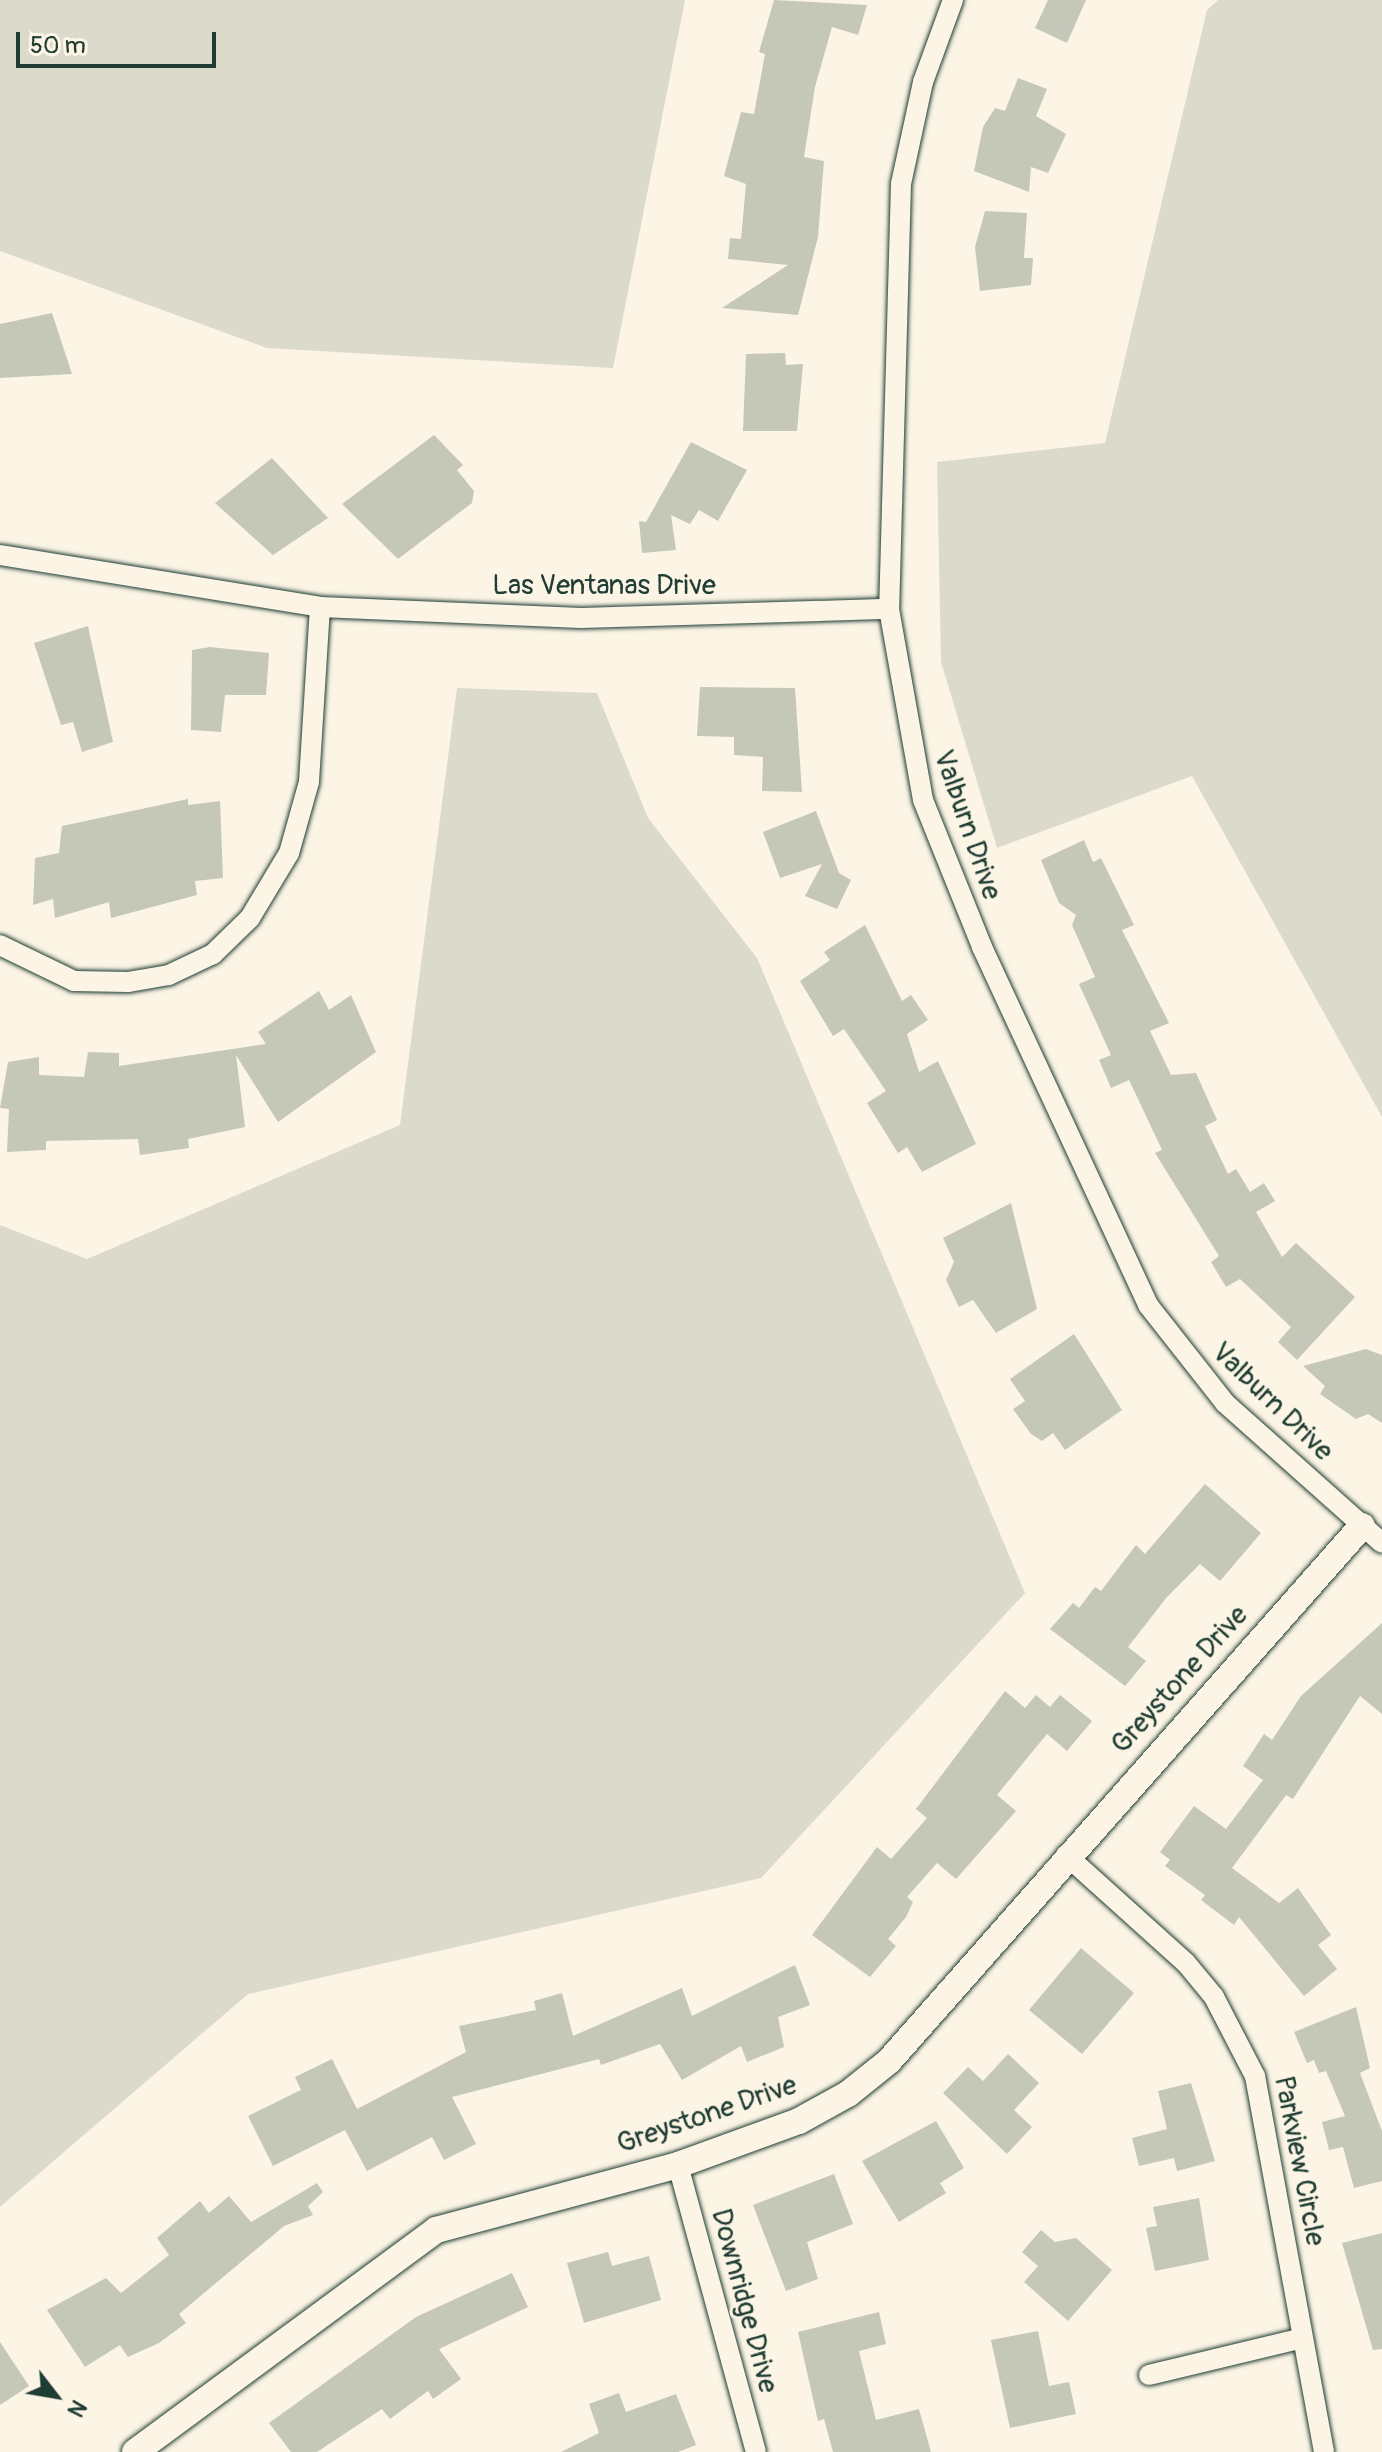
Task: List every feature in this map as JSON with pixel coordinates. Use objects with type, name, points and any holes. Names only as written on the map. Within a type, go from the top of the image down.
[{"type":"street","name":"Valburn Drive","points":[[953,0],[923,82],[901,184],[889,609],[923,800],[982,947],[1148,1305],[1225,1403],[1382,1543]]},
{"type":"street","name":"Las Ventanas Drive","points":[[0,555],[320,607],[581,618],[889,609]]},
{"type":"street","points":[[0,945],[74,981],[128,982],[169,975],[213,954],[250,918],[289,853],[309,782],[320,607]]},
{"type":"street","name":"Greystone Drive","points":[[135,2452],[436,2230],[678,2165],[799,2121],[848,2094],[889,2061],[1066,1855],[1362,1526]]},
{"type":"street","name":"Parkview Circle","points":[[1066,1855],[1186,1963],[1238,2036],[1270,2130],[1324,2452]]},
{"type":"street","name":"Downridge Drive","points":[[678,2165],[756,2452]]},
{"type":"street","points":[[1149,2375],[1303,2338]]},
{"type":"shaded area","points":[[0,0],[685,0],[613,368],[267,348],[0,251]]},
{"type":"shaded area","points":[[1218,0],[1382,0],[1382,1117],[1192,776],[997,848],[941,662],[937,462],[1105,443],[1207,10]]},
{"type":"shaded area","points":[[457,688],[597,693],[648,818],[757,958],[1025,1593],[761,1878],[248,1994],[0,2207],[0,1225],[87,1259],[400,1125]]},
{"type":"building","points":[[774,0],[867,5],[858,35],[832,27],[815,87],[804,157],[824,161],[818,237],[798,315],[722,308],[788,265],[728,259],[730,238],[741,239],[746,184],[724,176],[741,112],[754,114],[765,54],[759,52]]},
{"type":"building","points":[[1048,0],[1086,0],[1067,43],[1035,28]]},
{"type":"building","points":[[1018,78],[1047,89],[1036,116],[1066,134],[1048,173],[1031,167],[1029,192],[974,171],[983,127],[995,108],[1005,111]]},
{"type":"building","points":[[985,211],[1027,213],[1024,258],[1033,258],[1031,285],[980,291],[975,247]]},
{"type":"building","points":[[52,313],[72,374],[0,378],[0,324]]},
{"type":"building","points":[[785,353],[786,365],[803,364],[797,431],[743,431],[746,354]]},
{"type":"building","points":[[434,435],[463,465],[457,470],[474,491],[472,503],[398,559],[342,504]]},
{"type":"building","points":[[691,442],[747,470],[718,521],[699,510],[690,524],[671,515],[676,550],[642,553],[639,521],[646,522]]},
{"type":"building","points":[[272,458],[328,518],[273,555],[215,503]]},
{"type":"building","points":[[88,626],[113,742],[82,752],[73,722],[61,725],[34,643]]},
{"type":"building","points":[[210,647],[269,653],[266,695],[225,695],[221,732],[191,730],[192,650]]},
{"type":"building","points":[[700,687],[795,688],[802,792],[762,791],[763,757],[734,755],[734,737],[697,736]]},
{"type":"building","points":[[188,799],[188,805],[220,801],[223,878],[195,881],[197,895],[111,918],[109,902],[55,918],[53,899],[33,905],[35,858],[59,853],[62,826]]},
{"type":"building","points":[[816,811],[839,873],[851,880],[837,909],[805,896],[822,864],[780,878],[763,832]]},
{"type":"building","points":[[1084,840],[1093,862],[1101,858],[1134,925],[1122,930],[1169,1023],[1150,1031],[1171,1075],[1196,1073],[1217,1120],[1205,1126],[1228,1174],[1236,1169],[1250,1192],[1264,1183],[1275,1201],[1256,1212],[1282,1257],[1296,1243],[1355,1297],[1297,1360],[1278,1342],[1291,1327],[1240,1279],[1226,1287],[1211,1262],[1219,1256],[1155,1153],[1162,1150],[1129,1080],[1111,1088],[1099,1060],[1111,1055],[1079,984],[1095,977],[1072,925],[1076,915],[1059,903],[1041,860]]},
{"type":"building","points":[[865,925],[902,1001],[911,995],[928,1020],[907,1034],[919,1072],[938,1061],[976,1144],[922,1172],[907,1147],[898,1153],[867,1103],[886,1091],[844,1029],[833,1036],[800,981],[830,960],[824,952]]},
{"type":"building","points":[[319,991],[329,1010],[351,995],[376,1052],[278,1122],[236,1055],[245,1127],[188,1139],[189,1148],[140,1155],[138,1139],[46,1141],[46,1150],[7,1152],[9,1109],[0,1108],[8,1062],[39,1057],[39,1075],[84,1077],[88,1052],[119,1053],[119,1066],[266,1044],[258,1032]]},
{"type":"building","points":[[1011,1203],[1037,1309],[996,1333],[973,1300],[959,1307],[946,1280],[954,1262],[943,1238]]},
{"type":"building","points":[[1074,1334],[1122,1410],[1065,1450],[1053,1433],[1042,1441],[1031,1434],[1013,1409],[1025,1401],[1010,1379]]},
{"type":"building","points":[[1366,1349],[1382,1355],[1382,1423],[1368,1414],[1356,1419],[1320,1394],[1325,1386],[1303,1366]]},
{"type":"building","points":[[1205,1484],[1261,1533],[1220,1581],[1200,1564],[1167,1597],[1128,1647],[1146,1661],[1125,1686],[1050,1629],[1073,1603],[1079,1608],[1095,1587],[1101,1591],[1136,1545],[1145,1554]]},
{"type":"building","points":[[1382,1623],[1382,1714],[1360,1696],[1293,1799],[1286,1795],[1232,1868],[1279,1903],[1298,1888],[1331,1935],[1318,1945],[1337,1969],[1304,1996],[1239,1917],[1234,1925],[1201,1900],[1205,1895],[1165,1866],[1170,1860],[1160,1852],[1194,1806],[1226,1829],[1263,1780],[1243,1766],[1264,1734],[1272,1740],[1301,1696]]},
{"type":"building","points":[[1005,1691],[1025,1708],[1036,1695],[1050,1707],[1060,1695],[1092,1721],[1067,1751],[1047,1734],[997,1795],[1016,1811],[956,1879],[937,1863],[907,1897],[913,1902],[906,1917],[888,1939],[896,1946],[870,1977],[812,1935],[877,1847],[891,1859],[927,1818],[916,1809]]},
{"type":"building","points":[[1081,1948],[1134,1993],[1082,2054],[1029,2010]]},
{"type":"building","points":[[795,1965],[810,2005],[778,2017],[784,2047],[747,2062],[741,2046],[682,2080],[660,2044],[601,2065],[599,2059],[452,2097],[476,2144],[444,2160],[432,2137],[367,2171],[345,2130],[273,2166],[248,2116],[301,2090],[295,2077],[332,2059],[357,2109],[466,2052],[459,2026],[536,2010],[534,2001],[562,1993],[573,2036],[682,1988],[692,2016]]},
{"type":"building","points":[[1356,2007],[1370,2068],[1360,2073],[1382,2131],[1382,2181],[1354,2188],[1343,2147],[1329,2150],[1322,2122],[1345,2116],[1326,2071],[1319,2073],[1314,2060],[1307,2063],[1294,2032]]},
{"type":"building","points":[[1008,2054],[1039,2083],[1014,2110],[1032,2127],[1007,2154],[943,2093],[968,2067],[983,2081]]},
{"type":"building","points":[[1191,2083],[1215,2161],[1177,2171],[1174,2158],[1139,2166],[1132,2138],[1167,2129],[1158,2091]]},
{"type":"building","points":[[936,2121],[964,2168],[940,2183],[946,2193],[899,2222],[862,2161]]},
{"type":"building","points":[[834,2174],[853,2224],[807,2242],[818,2279],[786,2291],[753,2205]]},
{"type":"building","points":[[317,2183],[323,2192],[308,2206],[313,2215],[284,2226],[179,2314],[186,2323],[159,2343],[128,2357],[120,2345],[85,2367],[47,2310],[106,2278],[121,2293],[169,2255],[157,2238],[200,2201],[209,2213],[229,2196],[251,2222]]},
{"type":"building","points":[[1199,2198],[1209,2260],[1155,2271],[1146,2228],[1157,2226],[1153,2207]]},
{"type":"building","points":[[1041,2230],[1055,2242],[1076,2238],[1112,2270],[1068,2321],[1024,2282],[1038,2266],[1022,2252]]},
{"type":"building","points":[[1382,2233],[1382,2349],[1373,2350],[1342,2243]]},
{"type":"building","points":[[608,2252],[612,2266],[649,2256],[661,2300],[584,2323],[567,2263]]},
{"type":"building","points":[[512,2273],[528,2307],[439,2349],[461,2379],[433,2399],[428,2391],[390,2419],[382,2409],[317,2452],[291,2452],[269,2423],[416,2317]]},
{"type":"building","points":[[879,2312],[886,2344],[859,2351],[876,2420],[919,2409],[931,2452],[833,2452],[824,2419],[818,2421],[798,2332]]},
{"type":"building","points":[[1038,2331],[1049,2386],[1069,2382],[1076,2414],[1010,2428],[991,2340]]},
{"type":"building","points":[[0,2342],[29,2386],[0,2405]]},
{"type":"building","points":[[619,2393],[626,2412],[676,2394],[696,2445],[678,2452],[561,2452],[599,2433],[589,2404]]}]
